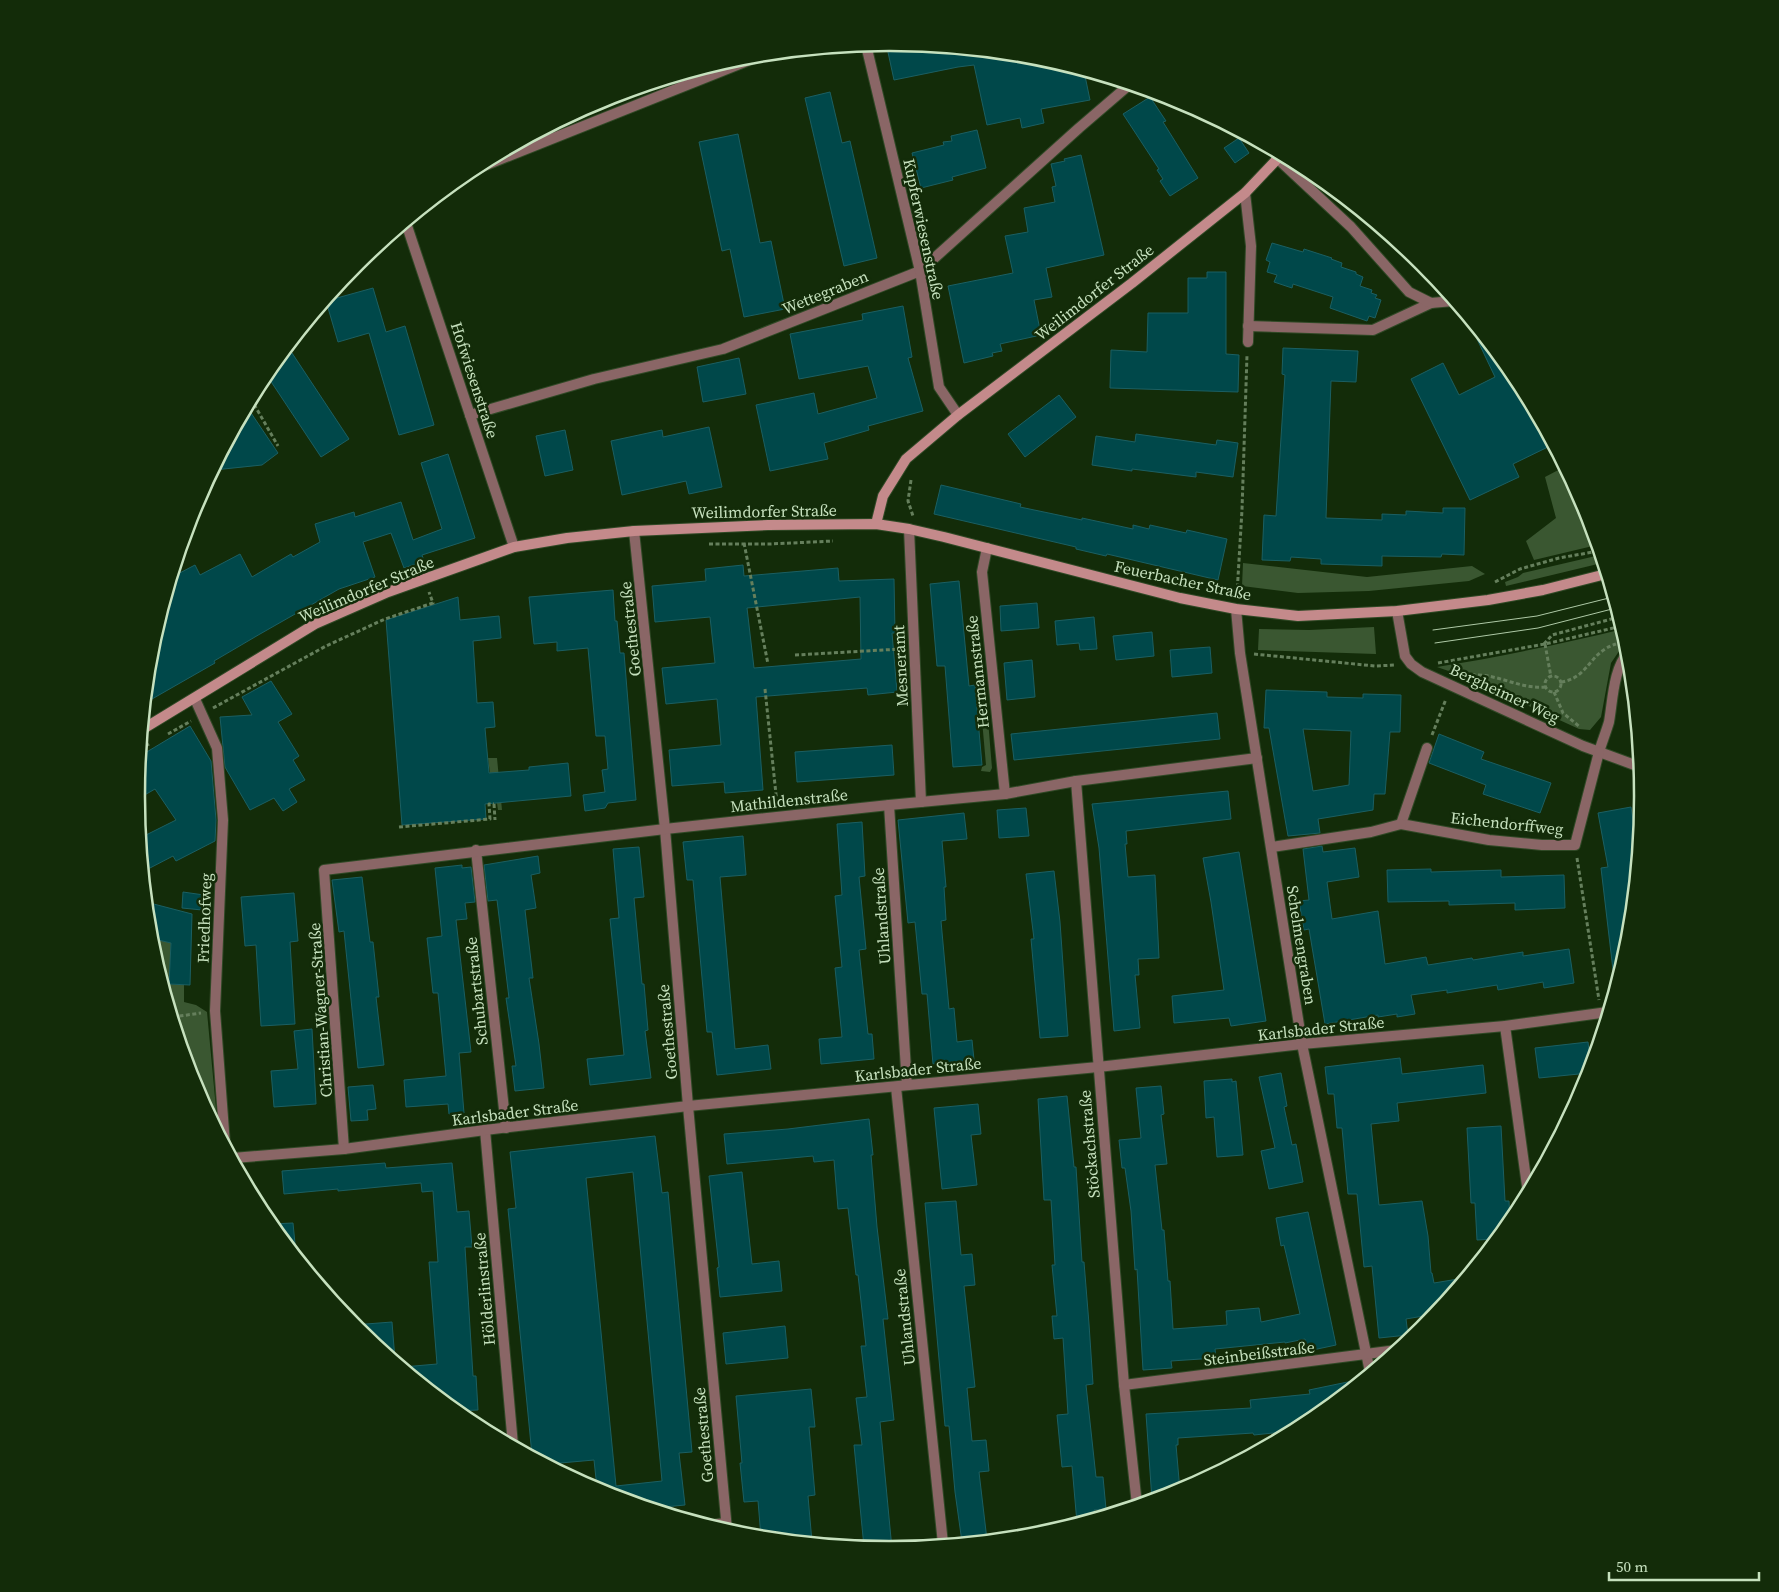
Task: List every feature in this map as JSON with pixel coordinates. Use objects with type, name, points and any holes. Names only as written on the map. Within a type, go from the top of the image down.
[{"type":"main road","name":"Weilimdorfer Straße","points":[[148,726],[315,624],[388,592],[514,547],[567,538],[634,531],[740,526],[876,524],[883,496],[906,459],[958,415],[1118,294],[1245,193],[1277,160]]},
{"type":"main road","name":"Feuerbacher Straße","points":[[876,524],[909,529],[1180,598],[1236,609],[1298,616],[1397,611],[1488,600],[1543,590],[1601,575]]},
{"type":"street","name":"Kupferwiesenstraße","points":[[868,52],[920,271],[939,387],[948,403],[958,415]]},
{"type":"street","points":[[510,155],[721,71]]},
{"type":"street","name":"Wettegraben","points":[[470,415],[594,379],[723,349],[920,271],[1124,89]]},
{"type":"street","points":[[1295,172],[1351,227],[1409,292],[1431,303]]},
{"type":"street","points":[[1245,193],[1251,246],[1248,342]]},
{"type":"street","name":"Hofwiesenstraße","points":[[408,228],[514,547]]},
{"type":"street","points":[[1248,326],[1373,330],[1431,303],[1446,302]]},
{"type":"street","name":"Mesneramt","points":[[909,529],[921,802]]},
{"type":"street","name":"Goethestraße","points":[[634,531],[665,829],[688,1106],[727,1522]]},
{"type":"street","name":"Hermannstraße","points":[[987,548],[982,572],[1004,794]]},
{"type":"street","name":"Schelmengraben","points":[[1236,609],[1240,653],[1302,1044],[1368,1366]]},
{"type":"street","points":[[1397,611],[1405,656],[1411,664]]},
{"type":"street","name":"Eichendorffweg","points":[[1272,847],[1371,832],[1401,824],[1489,840],[1542,845],[1575,845],[1598,752],[1608,725],[1622,661]]},
{"type":"street","name":"Bergheimer Weg","points":[[1411,664],[1440,680],[1583,746],[1633,765]]},
{"type":"street","name":"Friedhofweg","points":[[195,699],[217,748],[223,820],[214,1011],[225,1130]]},
{"type":"street","points":[[1401,824],[1427,748]]},
{"type":"street","name":"Mathildenstraße","points":[[324,870],[476,850],[1004,794],[1076,781],[1256,758]]},
{"type":"street","name":"Stöckachstraße","points":[[1076,781],[1124,1385],[1136,1498]]},
{"type":"street","name":"Uhlandstraße","points":[[889,805],[907,1085]]},
{"type":"street","name":"Schubartstraße","points":[[476,850],[506,1128]]},
{"type":"street","name":"Christian-Wagner-Straße","points":[[324,870],[344,1149]]},
{"type":"street","name":"Karlsbader Straße","points":[[239,1157],[344,1149],[688,1106],[896,1087],[1302,1044],[1505,1026],[1602,1012]]},
{"type":"street","points":[[1505,1026],[1526,1181]]},
{"type":"street","name":"Uhlandstraße","points":[[896,1087],[941,1539]]},
{"type":"street","name":"Hölderlinstraße","points":[[485,1130],[512,1438]]},
{"type":"street","name":"Steinbeißstraße","points":[[1124,1385],[1386,1351]]},
{"type":"path","points":[[1236,609],[1242,510],[1248,342]]},
{"type":"path","points":[[255,407],[278,446]]},
{"type":"path","points":[[914,473],[911,479],[908,500],[914,519]]},
{"type":"path","points":[[740,526],[768,664]]},
{"type":"path","points":[[1489,584],[1520,569],[1559,558],[1593,552]]},
{"type":"path","points":[[164,736],[326,646],[385,619],[433,603],[424,580]]},
{"type":"path","points":[[1237,595],[1246,596]]},
{"type":"path","points":[[1544,644],[1552,635],[1613,619]]},
{"type":"path","points":[[1240,653],[1375,666],[1441,662],[1544,644],[1615,628]]},
{"type":"path","points":[[1544,644],[1551,677]]},
{"type":"path","points":[[1560,682],[1570,681],[1582,673],[1604,648],[1618,644]]},
{"type":"path","points":[[796,656],[914,648]]},
{"type":"path","points":[[1440,680],[1474,674],[1500,678],[1530,687],[1546,687],[1549,691],[1554,692],[1559,689],[1560,682],[1556,677],[1551,677]]},
{"type":"path","points":[[1546,687],[1547,680],[1551,677]]},
{"type":"path","points":[[1427,748],[1452,684]]},
{"type":"path","points":[[765,689],[778,817]]},
{"type":"path","points":[[1554,692],[1563,713],[1582,729],[1586,736],[1583,746]]},
{"type":"path","points":[[146,745],[156,740]]},
{"type":"path","points":[[399,827],[490,819],[489,804],[494,804],[495,820]]},
{"type":"path","points":[[1575,845],[1603,1008]]},
{"type":"path","points":[[178,1016],[214,1011]]},
{"type":"green space","points":[[1558,470],[1578,511],[1591,546],[1534,560],[1526,541],[1556,518],[1545,477]]},
{"type":"green space","points":[[1595,556],[1597,564],[1506,586],[1505,582],[1523,573]]},
{"type":"green space","points":[[1243,563],[1367,577],[1472,566],[1485,574],[1469,581],[1369,591],[1298,593],[1242,586]]},
{"type":"green space","points":[[1374,627],[1376,654],[1258,650],[1259,629],[1309,630]]},
{"type":"green space","points":[[1615,631],[1620,650],[1611,663],[1601,717],[1590,730],[1579,729],[1466,677],[1437,667],[1484,659]]},
{"type":"green space","points":[[984,680],[987,715],[980,715],[977,681]]},
{"type":"green space","points":[[982,720],[988,720],[992,768],[990,772],[981,771],[982,767],[986,765]]},
{"type":"green space","points":[[488,758],[497,758],[502,810],[498,810],[497,803],[494,804]]},
{"type":"green space","points":[[159,940],[171,943],[169,984],[184,985],[184,1002],[196,1005],[207,1012],[216,1113],[201,1081],[184,1035],[170,989]]},
{"type":"building","points":[[888,51],[938,53],[987,58],[1035,66],[1085,78],[1090,100],[1041,109],[1044,123],[1022,128],[1020,118],[987,125],[974,65],[894,80]]},
{"type":"building","points":[[830,92],[842,143],[850,141],[877,258],[844,266],[805,98]]},
{"type":"building","points":[[1148,98],[1152,99],[1166,121],[1163,122],[1198,178],[1170,196],[1160,181],[1163,179],[1157,170],[1159,169],[1123,114]]},
{"type":"building","points":[[977,130],[986,168],[952,177],[953,180],[921,188],[912,153],[944,145],[943,142],[952,141],[951,136]]},
{"type":"building","points":[[738,134],[760,243],[771,241],[785,309],[744,317],[730,249],[722,251],[699,142]]},
{"type":"building","points":[[1238,138],[1249,153],[1235,163],[1224,148]]},
{"type":"building","points":[[1081,155],[1104,255],[1046,268],[1052,297],[1034,300],[1041,335],[1000,344],[1002,351],[992,353],[993,356],[964,363],[948,286],[1013,273],[1005,236],[1028,232],[1024,208],[1055,202],[1052,187],[1056,186],[1051,164]]},
{"type":"building","points":[[1272,243],[1303,252],[1304,249],[1332,258],[1342,263],[1341,267],[1356,272],[1356,274],[1363,277],[1360,286],[1372,290],[1371,293],[1377,295],[1375,298],[1381,300],[1375,318],[1369,316],[1367,321],[1330,308],[1333,297],[1293,284],[1292,288],[1274,282],[1277,275],[1267,272],[1270,262],[1266,260]]},
{"type":"building","points":[[1207,272],[1226,272],[1226,354],[1239,355],[1238,392],[1110,388],[1111,350],[1147,352],[1148,313],[1188,313],[1188,278],[1207,278]]},
{"type":"building","points":[[373,288],[386,332],[405,326],[434,425],[399,435],[369,333],[338,342],[328,308],[336,298]]},
{"type":"building","points":[[903,306],[912,357],[908,358],[923,411],[868,426],[869,430],[824,443],[828,459],[770,471],[756,405],[814,393],[818,414],[877,398],[868,366],[799,379],[790,334],[863,320],[862,314]]},
{"type":"building","points":[[1477,340],[1509,382],[1547,448],[1513,464],[1519,477],[1470,500],[1411,379],[1443,363],[1459,395],[1495,377]]},
{"type":"building","points":[[1283,348],[1358,351],[1356,382],[1331,381],[1326,518],[1382,520],[1382,514],[1406,515],[1406,511],[1443,513],[1443,508],[1465,508],[1464,555],[1442,554],[1441,557],[1382,556],[1382,566],[1321,564],[1321,559],[1291,557],[1290,561],[1262,560],[1264,515],[1276,516],[1285,375],[1282,374]]},
{"type":"building","points":[[292,353],[349,439],[321,457],[271,381]]},
{"type":"building","points":[[739,358],[746,394],[703,402],[697,367]]},
{"type":"building","points":[[1059,395],[1076,417],[1025,457],[1008,434]]},
{"type":"building","points":[[251,413],[278,453],[262,465],[221,469]]},
{"type":"building","points":[[709,427],[722,487],[689,494],[686,481],[622,495],[611,441],[662,430],[663,437]]},
{"type":"building","points":[[565,430],[573,470],[545,476],[536,436]]},
{"type":"building","points":[[1136,434],[1216,445],[1217,440],[1238,443],[1233,477],[1196,472],[1196,477],[1092,465],[1096,436],[1135,442]]},
{"type":"building","points":[[448,454],[475,538],[422,555],[424,561],[404,568],[391,533],[363,542],[375,577],[339,589],[151,700],[159,651],[179,573],[195,565],[200,575],[240,554],[252,577],[291,554],[293,557],[320,542],[315,524],[354,512],[355,517],[401,502],[413,540],[442,529],[421,463]]},
{"type":"building","points":[[941,485],[1021,504],[1020,507],[1082,520],[1082,518],[1133,529],[1133,525],[1149,529],[1150,525],[1186,533],[1187,530],[1227,539],[1218,580],[1107,554],[1106,556],[1076,549],[1076,547],[934,514]]},
{"type":"building","points":[[743,565],[744,576],[838,568],[839,581],[894,579],[895,633],[892,633],[897,692],[868,695],[867,688],[756,697],[763,790],[725,793],[724,782],[672,786],[669,750],[721,745],[717,699],[666,704],[662,668],[715,663],[710,617],[655,622],[652,586],[706,581],[705,569]],"holes":[[[860,597],[861,659],[754,668],[747,608]]]},
{"type":"building","points":[[959,581],[969,686],[975,685],[982,765],[953,767],[945,666],[937,666],[930,584]]},
{"type":"building","points":[[613,590],[620,653],[624,653],[636,800],[608,803],[605,808],[585,811],[583,795],[605,792],[602,770],[608,769],[605,736],[596,736],[588,648],[557,651],[557,642],[534,644],[529,597]]},
{"type":"building","points":[[458,597],[460,620],[499,616],[501,638],[473,641],[477,703],[493,702],[495,727],[485,728],[489,773],[529,770],[529,767],[568,763],[571,796],[485,804],[486,819],[402,825],[386,620]]},
{"type":"building","points":[[1037,603],[1039,628],[1001,631],[1000,606]]},
{"type":"building","points":[[1094,617],[1097,649],[1080,650],[1079,643],[1057,645],[1055,621]]},
{"type":"building","points":[[1152,632],[1154,656],[1116,660],[1113,636]]},
{"type":"building","points":[[1210,647],[1212,673],[1172,677],[1170,650]]},
{"type":"building","points":[[1032,660],[1035,697],[1007,700],[1004,663]]},
{"type":"building","points":[[271,681],[292,714],[278,722],[299,756],[293,760],[305,780],[289,789],[297,802],[283,811],[274,798],[250,810],[225,767],[220,717],[252,715],[242,697]]},
{"type":"building","points":[[1266,690],[1327,692],[1327,697],[1363,698],[1363,694],[1401,695],[1400,732],[1390,732],[1385,794],[1374,794],[1373,810],[1318,819],[1320,833],[1288,836],[1269,728],[1264,728]],"holes":[[[1303,729],[1351,731],[1349,785],[1313,791]]]},
{"type":"building","points":[[1217,713],[1220,739],[1014,760],[1011,734]]},
{"type":"building","points":[[190,726],[211,761],[216,820],[215,841],[176,861],[173,856],[148,869],[146,835],[176,820],[155,789],[145,795],[146,752]]},
{"type":"building","points":[[1439,734],[1484,752],[1481,759],[1551,783],[1540,813],[1483,794],[1486,785],[1429,763]]},
{"type":"building","points":[[892,745],[894,775],[797,782],[795,752]]},
{"type":"building","points":[[1228,791],[1231,819],[1126,831],[1127,844],[1125,844],[1128,877],[1155,875],[1159,958],[1138,959],[1139,975],[1135,975],[1140,1028],[1114,1031],[1099,848],[1092,804]]},
{"type":"building","points":[[1631,807],[1633,823],[1628,893],[1613,971],[1601,868],[1608,867],[1598,813]]},
{"type":"building","points":[[1026,808],[1029,836],[999,838],[997,810]]},
{"type":"building","points":[[964,813],[967,839],[942,841],[946,887],[944,887],[946,920],[941,921],[949,1009],[954,1008],[957,1042],[972,1040],[974,1060],[933,1064],[927,994],[922,994],[915,922],[908,923],[898,820]]},
{"type":"building","points":[[862,822],[865,876],[859,877],[866,949],[859,950],[868,1034],[872,1034],[874,1059],[821,1064],[819,1039],[842,1037],[835,968],[842,967],[835,896],[842,895],[837,824]]},
{"type":"building","points":[[743,836],[746,875],[720,877],[735,1049],[768,1045],[771,1069],[717,1075],[712,1032],[707,1032],[693,880],[687,880],[683,842]]},
{"type":"building","points":[[1322,846],[1323,852],[1355,848],[1359,877],[1327,882],[1332,919],[1378,911],[1385,964],[1426,957],[1428,965],[1523,952],[1523,956],[1569,949],[1574,983],[1544,988],[1543,982],[1498,990],[1497,985],[1447,993],[1447,990],[1411,995],[1415,1014],[1397,1017],[1397,1014],[1378,1017],[1378,1015],[1325,1024],[1309,929],[1304,930],[1299,901],[1309,900],[1303,849]]},
{"type":"building","points":[[639,847],[644,897],[634,898],[642,984],[644,984],[648,1030],[645,1031],[651,1078],[590,1085],[587,1059],[624,1055],[610,919],[619,918],[613,849]]},
{"type":"building","points":[[1239,852],[1266,1021],[1231,1026],[1229,1018],[1174,1023],[1172,996],[1224,990],[1203,858]]},
{"type":"building","points":[[538,856],[540,873],[531,875],[536,908],[525,910],[533,978],[529,978],[544,1088],[515,1091],[512,1066],[516,1066],[506,998],[509,998],[497,900],[488,901],[484,865]]},
{"type":"building","points":[[462,865],[462,868],[471,867],[475,902],[465,903],[467,919],[456,920],[471,1052],[459,1053],[464,1113],[449,1114],[448,1104],[406,1107],[404,1080],[446,1076],[438,993],[433,993],[427,938],[442,936],[435,868]]},
{"type":"building","points":[[1431,869],[1431,872],[1501,870],[1501,877],[1564,875],[1565,908],[1515,910],[1515,903],[1449,905],[1449,901],[1388,902],[1387,870]]},
{"type":"building","points":[[1054,871],[1060,922],[1068,1036],[1040,1038],[1031,939],[1034,939],[1026,874]]},
{"type":"building","points":[[362,877],[370,942],[373,942],[379,997],[376,997],[384,1065],[358,1068],[344,931],[339,932],[332,880]]},
{"type":"building","points":[[183,892],[204,895],[202,910],[182,908]]},
{"type":"building","points":[[294,893],[298,941],[290,942],[295,1024],[261,1026],[256,945],[245,946],[241,897]]},
{"type":"building","points":[[153,904],[192,914],[190,985],[169,984],[171,943],[159,940]]},
{"type":"building","points":[[312,1029],[316,1104],[274,1107],[271,1071],[298,1069],[294,1031]]},
{"type":"building","points":[[1588,1042],[1589,1051],[1581,1074],[1539,1078],[1535,1048]]},
{"type":"building","points":[[1400,1058],[1402,1074],[1483,1065],[1486,1093],[1397,1103],[1399,1121],[1371,1124],[1379,1205],[1422,1201],[1428,1236],[1431,1273],[1434,1283],[1455,1279],[1422,1316],[1406,1319],[1408,1331],[1403,1336],[1379,1338],[1372,1266],[1364,1267],[1357,1194],[1348,1194],[1342,1128],[1337,1128],[1334,1094],[1328,1094],[1325,1067]]},
{"type":"building","points":[[1281,1073],[1287,1106],[1284,1107],[1292,1145],[1296,1144],[1303,1182],[1269,1189],[1261,1151],[1275,1148],[1259,1077]]},
{"type":"building","points":[[1232,1079],[1232,1082],[1236,1081],[1243,1155],[1217,1157],[1214,1117],[1206,1118],[1204,1081]]},
{"type":"building","points":[[373,1085],[376,1109],[367,1110],[368,1120],[351,1121],[348,1087]]},
{"type":"building","points":[[1161,1086],[1164,1114],[1161,1115],[1167,1164],[1155,1165],[1162,1230],[1164,1230],[1168,1281],[1170,1281],[1173,1329],[1227,1325],[1226,1311],[1259,1308],[1261,1322],[1300,1314],[1284,1245],[1281,1246],[1276,1218],[1308,1212],[1336,1345],[1308,1351],[1305,1339],[1285,1343],[1215,1349],[1216,1358],[1171,1361],[1172,1368],[1143,1370],[1137,1269],[1135,1270],[1131,1211],[1125,1168],[1122,1168],[1119,1140],[1141,1138],[1136,1088]]},
{"type":"building","points":[[1067,1096],[1074,1167],[1076,1167],[1093,1384],[1086,1385],[1096,1477],[1103,1477],[1106,1508],[1076,1516],[1072,1466],[1062,1467],[1057,1415],[1068,1414],[1063,1338],[1054,1339],[1052,1316],[1057,1316],[1052,1265],[1055,1265],[1051,1200],[1044,1200],[1038,1099]]},
{"type":"building","points":[[978,1104],[981,1134],[971,1135],[977,1185],[942,1189],[934,1108]]},
{"type":"building","points":[[869,1119],[877,1227],[888,1319],[883,1319],[894,1420],[880,1422],[891,1541],[863,1540],[854,1445],[862,1445],[856,1398],[867,1397],[861,1346],[866,1346],[848,1208],[838,1209],[834,1160],[814,1162],[813,1156],[727,1164],[724,1134],[788,1129]]},
{"type":"building","points":[[1501,1126],[1505,1201],[1509,1201],[1509,1209],[1487,1239],[1477,1240],[1475,1203],[1471,1203],[1467,1128]]},
{"type":"building","points":[[655,1136],[662,1193],[668,1192],[692,1452],[679,1453],[685,1505],[669,1507],[596,1480],[594,1460],[558,1463],[531,1449],[508,1209],[516,1208],[510,1152]],"holes":[[[633,1172],[662,1481],[616,1486],[586,1178]]]},
{"type":"building","points":[[385,1163],[386,1168],[452,1163],[457,1212],[469,1211],[472,1247],[465,1247],[473,1376],[476,1376],[478,1410],[469,1410],[411,1366],[437,1364],[429,1262],[438,1262],[433,1191],[422,1192],[421,1183],[284,1194],[282,1171]]},
{"type":"building","points":[[742,1172],[752,1264],[779,1261],[782,1291],[720,1297],[717,1268],[719,1267],[709,1176]]},
{"type":"building","points":[[956,1201],[961,1255],[972,1254],[975,1285],[964,1286],[975,1387],[967,1388],[972,1441],[986,1440],[989,1471],[979,1472],[986,1534],[961,1537],[949,1426],[945,1426],[925,1203]]},
{"type":"building","points":[[293,1223],[295,1244],[280,1224]]},
{"type":"building","points":[[392,1322],[394,1353],[364,1324]]},
{"type":"building","points":[[785,1326],[788,1358],[726,1364],[723,1333]]},
{"type":"building","points":[[1350,1382],[1275,1433],[1178,1438],[1178,1445],[1176,1445],[1179,1482],[1151,1493],[1146,1414],[1251,1408],[1250,1400],[1310,1394],[1309,1390]]},
{"type":"building","points":[[811,1389],[815,1427],[809,1427],[815,1495],[808,1496],[811,1536],[760,1529],[758,1501],[744,1502],[736,1396]]},
{"type":"tram line","points":[[1433,630],[1537,616],[1608,598]]},
{"type":"tram line","points":[[1435,643],[1538,628],[1610,609]]}]
